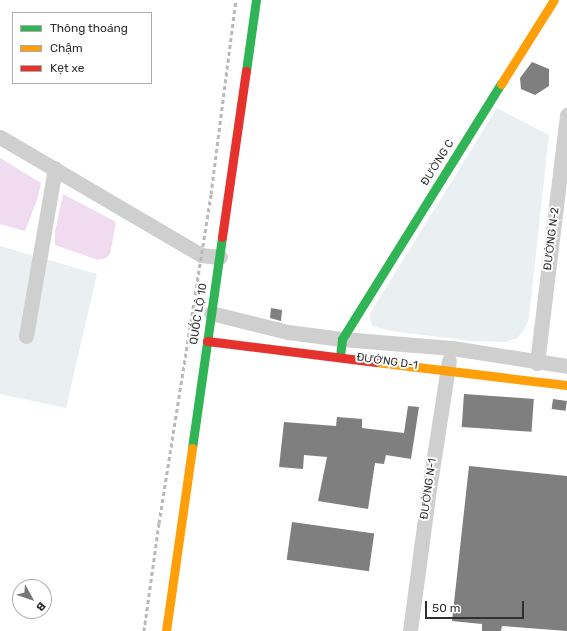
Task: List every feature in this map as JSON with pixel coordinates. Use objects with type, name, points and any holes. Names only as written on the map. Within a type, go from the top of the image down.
[{"type":"main road","name":"QUỐC LỘ 10","points":[[166,631],[256,0]]},
{"type":"main road","name":"ĐƯỜNG C","points":[[342,339],[554,0]]},
{"type":"main road","points":[[340,356],[342,339]]},
{"type":"main road","name":"ĐƯỜNG D-1","points":[[207,341],[340,356],[567,385]]},
{"type":"street","name":"ĐƯỜNG N-2","points":[[537,362],[567,116]]},
{"type":"street","points":[[0,137],[201,255],[220,258]]},
{"type":"street","points":[[26,336],[55,168]]},
{"type":"street","name":"ĐƯỜNG D-1","points":[[211,314],[288,332],[342,339],[452,348],[567,366]]},
{"type":"street","name":"ĐƯỜNG N-1","points":[[410,631],[428,496],[452,348]]},
{"type":"shaded area","points":[[497,108],[549,135],[529,317],[525,329],[517,338],[505,342],[472,341],[391,331],[372,326],[369,315]]},
{"type":"shaded area","points":[[0,158],[41,183],[38,197],[25,231],[0,224]]},
{"type":"shaded area","points":[[63,194],[116,222],[110,254],[106,258],[98,260],[55,245],[55,232]]},
{"type":"shaded area","points":[[0,246],[97,274],[66,408],[0,394]]},
{"type":"building","points":[[532,62],[549,69],[549,86],[535,95],[521,89],[520,78]]},
{"type":"building","points":[[271,308],[282,310],[281,321],[270,318]]},
{"type":"building","points":[[464,394],[534,399],[532,432],[462,427]]},
{"type":"building","points":[[553,399],[567,401],[565,411],[552,409]]},
{"type":"building","points":[[408,406],[419,407],[411,459],[386,455],[384,464],[375,463],[368,509],[318,501],[327,457],[304,455],[303,469],[279,467],[284,422],[336,426],[337,417],[362,419],[362,428],[404,433]]},
{"type":"building","points":[[469,466],[567,476],[567,631],[502,626],[501,631],[482,631],[482,624],[452,621]]},
{"type":"building","points":[[292,522],[374,534],[369,571],[287,560]]},
{"type":"railway","points":[[144,631],[159,523],[211,194],[236,0]]},
{"type":"traffic: fast","points":[[246,71],[256,0]]},
{"type":"traffic: fast","points":[[340,356],[342,339],[501,84]]},
{"type":"traffic: fast","points":[[192,448],[222,237]]},
{"type":"traffic: slow","points":[[501,84],[554,0]]},
{"type":"traffic: slow","points":[[376,362],[567,385]]},
{"type":"traffic: slow","points":[[166,631],[192,448]]},
{"type":"traffic: jam","points":[[222,237],[246,71]]},
{"type":"traffic: jam","points":[[207,341],[376,362]]}]
